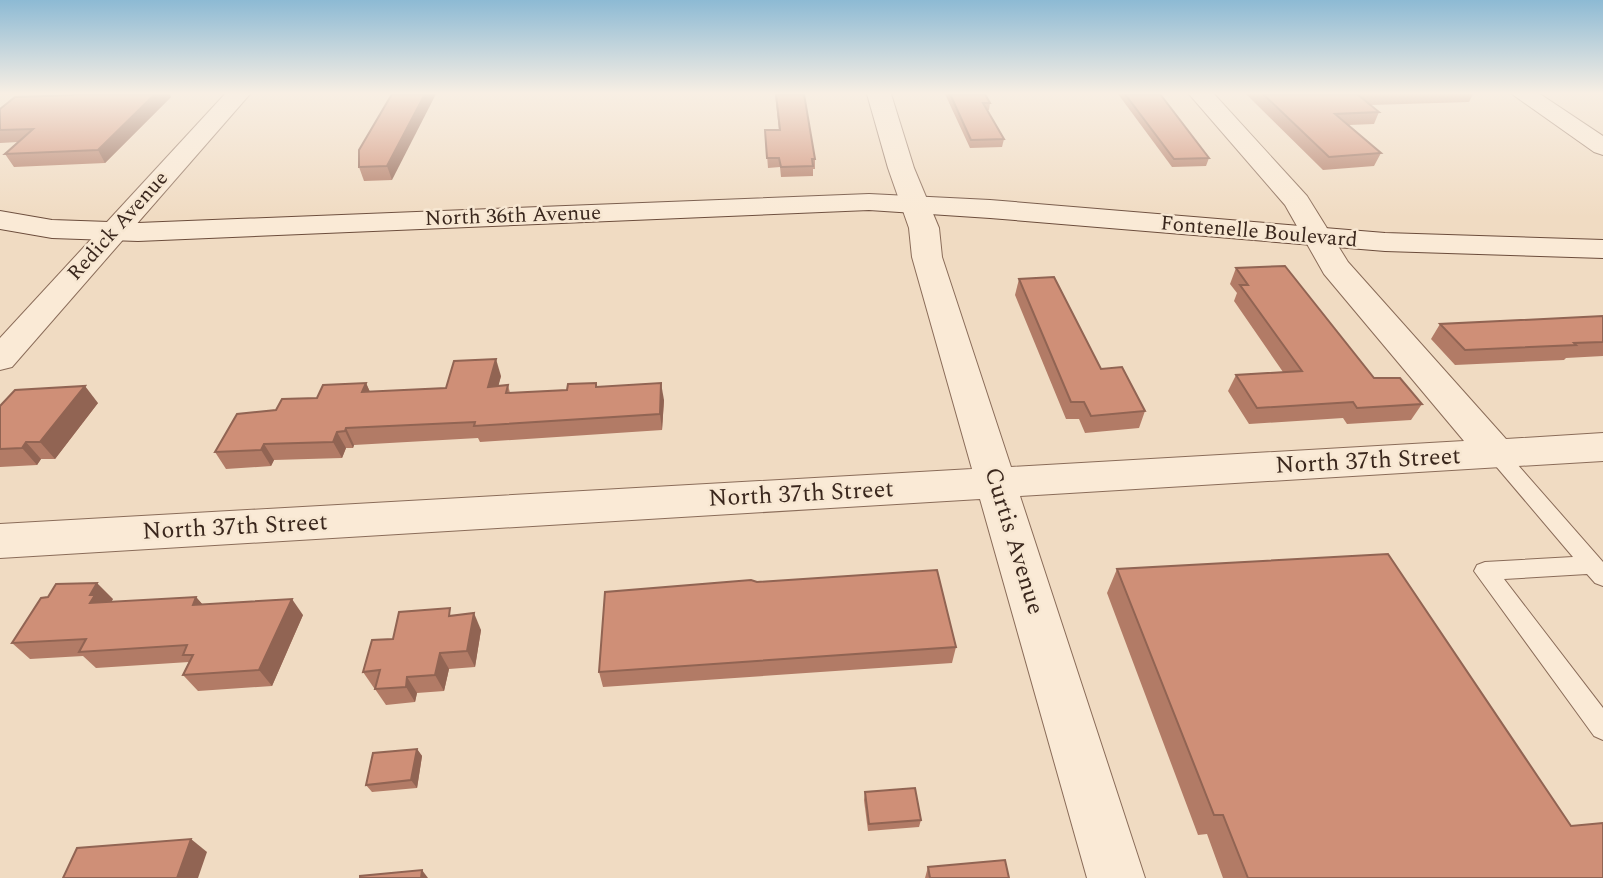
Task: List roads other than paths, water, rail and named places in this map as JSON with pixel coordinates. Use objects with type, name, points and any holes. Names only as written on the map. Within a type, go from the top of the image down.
[{"type":"street","name":"Redick Avenue","points":[[0,359],[201,135]]},
{"type":"street","name":"Curtis Avenue","points":[[892,135],[924,228],[926,257],[1116,878]]},
{"type":"street","points":[[1237,135],[1297,202],[1335,267],[1496,453]]},
{"type":"street","points":[[1585,135],[1603,147]]},
{"type":"street","name":"North 36th Avenue","points":[[0,220],[52,229],[111,233],[856,202],[915,205]]},
{"type":"street","name":"Fontenelle Boulevard","points":[[915,205],[1385,242],[1603,249]]},
{"type":"street","name":"North 37th Street","points":[[0,541],[1603,447]]},
{"type":"lane","points":[[1496,453],[1598,571]]},
{"type":"lane","points":[[1598,571],[1485,571],[1603,728]]}]
